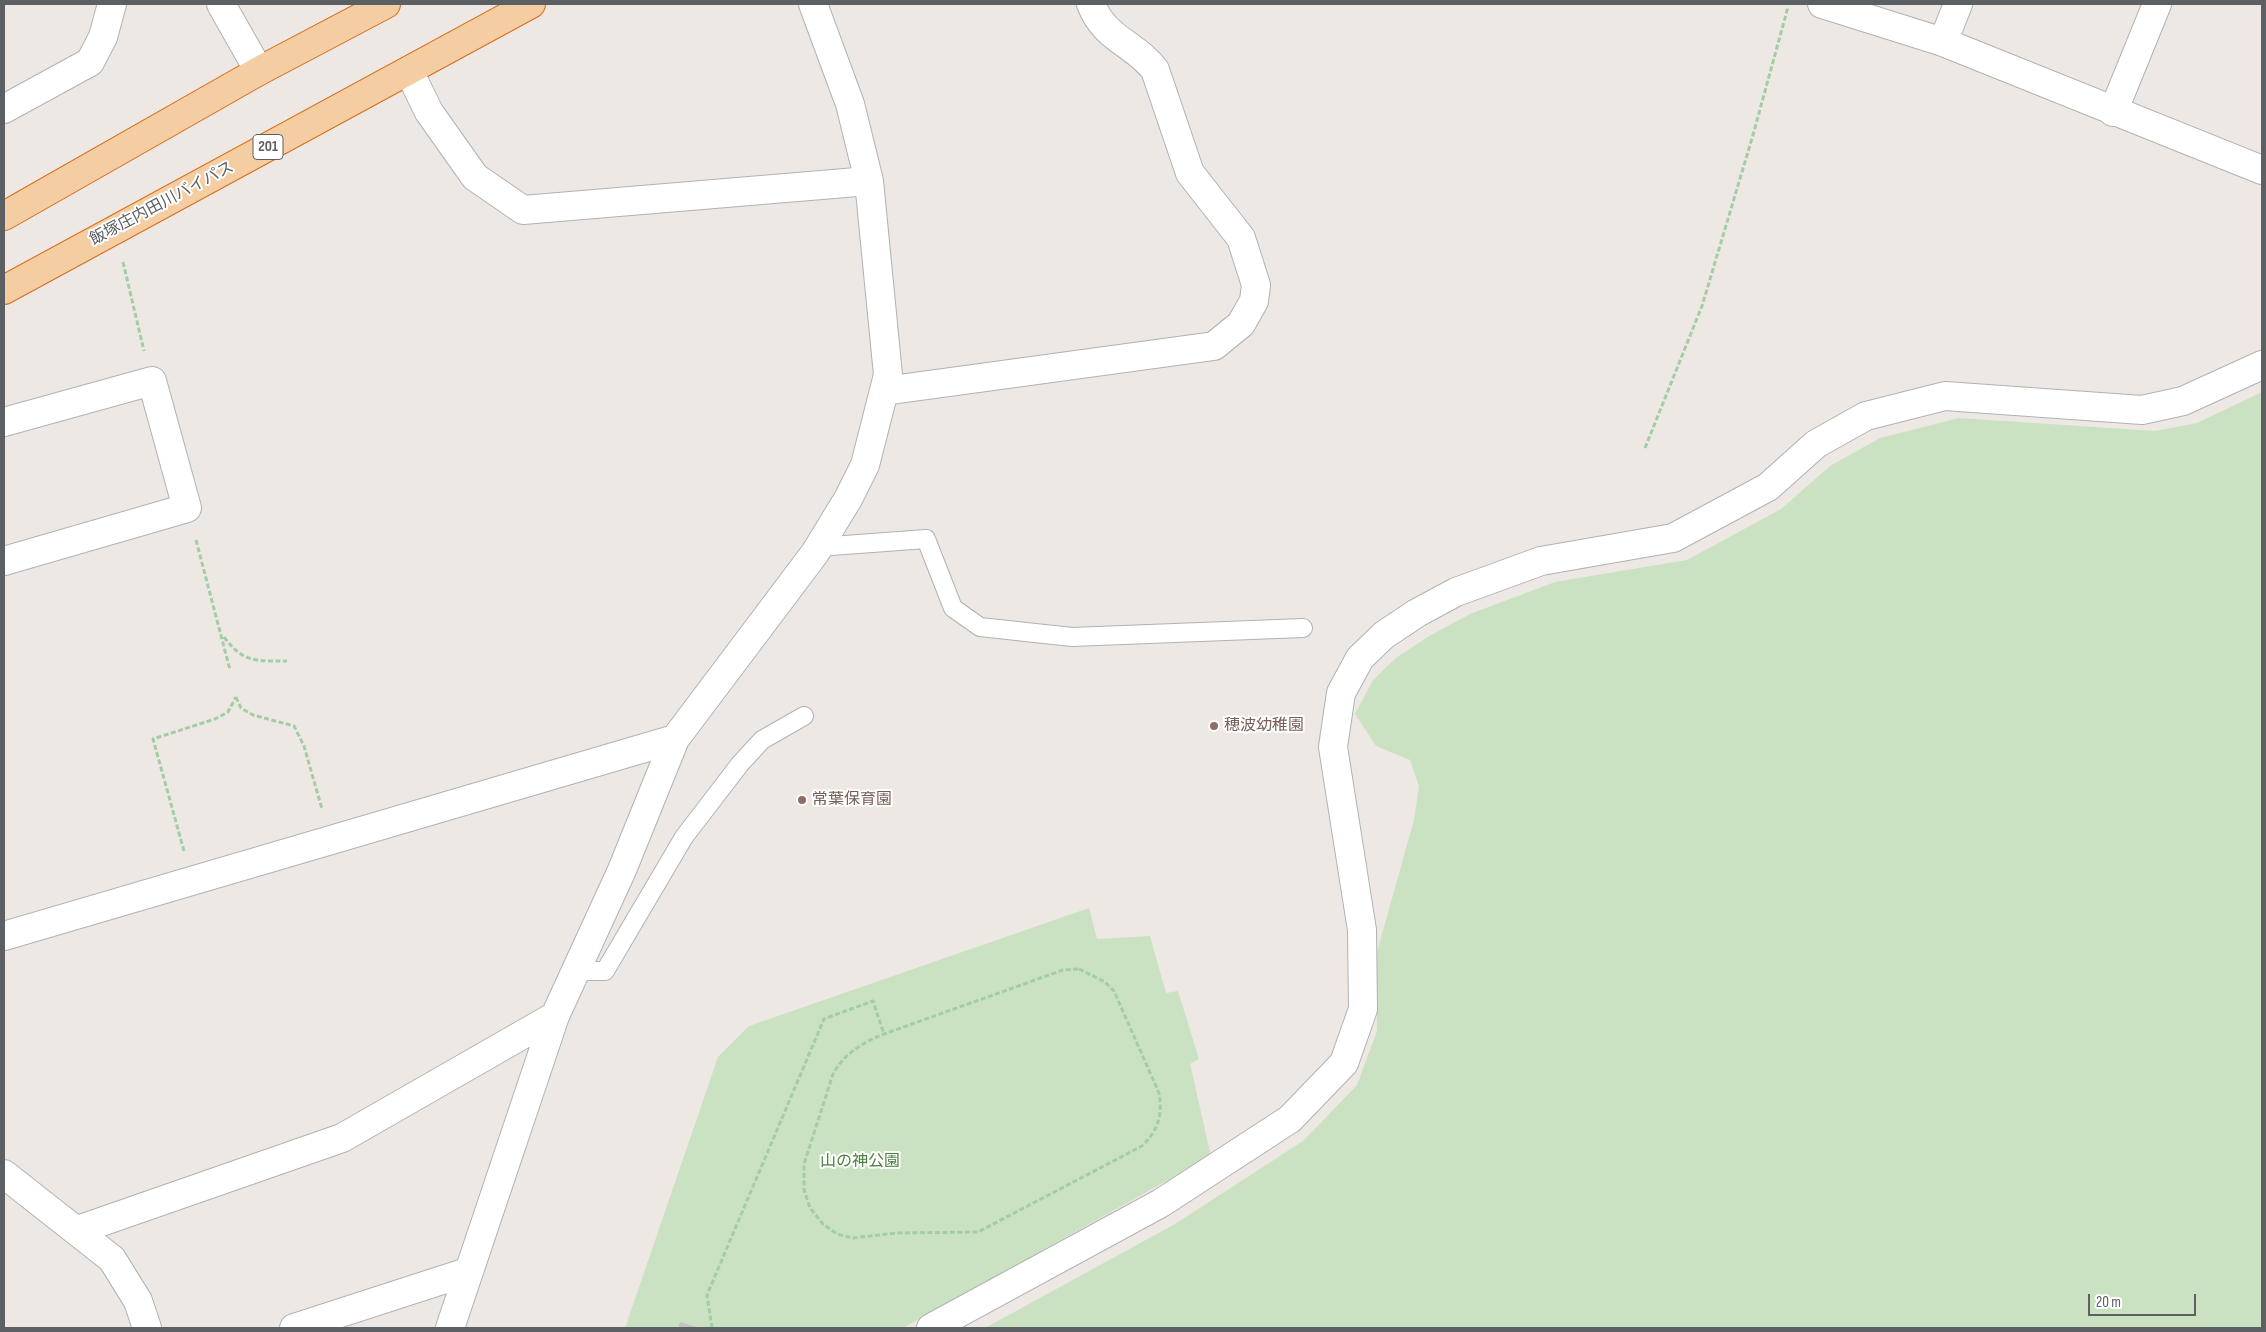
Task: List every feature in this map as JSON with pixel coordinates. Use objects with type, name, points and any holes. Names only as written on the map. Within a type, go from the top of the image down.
[{"type":"highway","points":[[4,216],[259,71],[386,4]]},
{"type":"highway","name":"飯塚庄内田川バイパス","points":[[4,290],[531,4]]},
{"type":"street","points":[[4,109],[90,62],[104,38],[112,4]]},
{"type":"street","points":[[221,4],[259,71]]},
{"type":"street","points":[[450,1328],[467,1272],[555,1016],[622,870],[675,739],[818,546],[848,499],[865,465],[888,375],[869,181],[850,104],[813,4]]},
{"type":"street","points":[[884,391],[1214,346],[1241,324],[1254,301],[1256,285],[1241,238],[1190,173],[1155,70],[1149,62],[1119,41],[1103,26],[1091,4]]},
{"type":"street","points":[[1822,4],[1942,42],[2262,170]]},
{"type":"street","points":[[1942,42],[1958,4]]},
{"type":"street","points":[[2113,112],[2157,4]]},
{"type":"street","points":[[409,71],[429,112],[475,176],[523,210],[869,181]]},
{"type":"street","points":[[931,1328],[1161,1203],[1290,1119],[1344,1063],[1363,1009],[1362,930],[1333,747],[1341,693],[1360,658],[1384,635],[1417,613],[1456,592],[1541,561],[1673,538],[1768,487],[1816,444],[1866,416],[1945,396],[2142,410],[2183,401],[2262,364]]},
{"type":"street","points":[[4,422],[152,381],[187,508],[4,561]]},
{"type":"street","points":[[4,936],[675,739]]},
{"type":"street","points":[[78,1230],[342,1138],[555,1016]]},
{"type":"street","points":[[4,1174],[78,1230],[112,1260],[138,1301],[147,1328]]},
{"type":"street","points":[[294,1328],[467,1272]]},
{"type":"lane","points":[[818,546],[926,539],[953,608],[980,626],[1072,637],[1302,628]]},
{"type":"lane","points":[[576,971],[605,971],[684,837],[740,764],[762,740],[804,716]]},
{"type":"path","points":[[1645,448],[1702,306],[1753,135],[1789,4]]},
{"type":"path","points":[[123,260],[152,381]]},
{"type":"path","points":[[187,508],[222,634],[230,670]]},
{"type":"path","points":[[222,634],[234,652],[251,660],[287,662]]},
{"type":"path","points":[[192,880],[153,739],[215,719],[228,712],[236,697],[241,708],[253,715],[294,726],[298,732],[331,840]]},
{"type":"path","points":[[1079,969],[1105,982],[1114,991],[1159,1093],[1162,1106],[1159,1121],[1152,1136],[1142,1146],[978,1232],[897,1233],[852,1238],[838,1234],[823,1224],[810,1208],[804,1190],[804,1164],[833,1074],[841,1061],[866,1042],[884,1034],[1063,970],[1079,969]]},
{"type":"path","points":[[712,1328],[707,1295],[824,1019],[873,1001],[884,1034]]},
{"type":"green space","points":[[2262,392],[2262,1328],[985,1328],[1175,1224],[1303,1141],[1357,1085],[1377,1031],[1377,952],[1414,820],[1419,786],[1410,760],[1376,746],[1355,714],[1373,680],[1397,657],[1431,635],[1470,614],[1555,582],[1687,560],[1781,509],[1830,466],[1880,438],[1959,418],[2155,431],[2197,423]]},
{"type":"green space","name":"山の神公園","points":[[1089,908],[1097,939],[1150,936],[1166,993],[1178,991],[1199,1059],[1190,1064],[1211,1156],[903,1328],[625,1328],[718,1057],[749,1026]]},
{"type":"building","points":[[680,1322],[700,1328],[678,1328]]},
{"type":"place","name":"穂波幼稚園","points":[[1214,726]]},
{"type":"place","name":"常葉保育園","points":[[802,800]]}]
